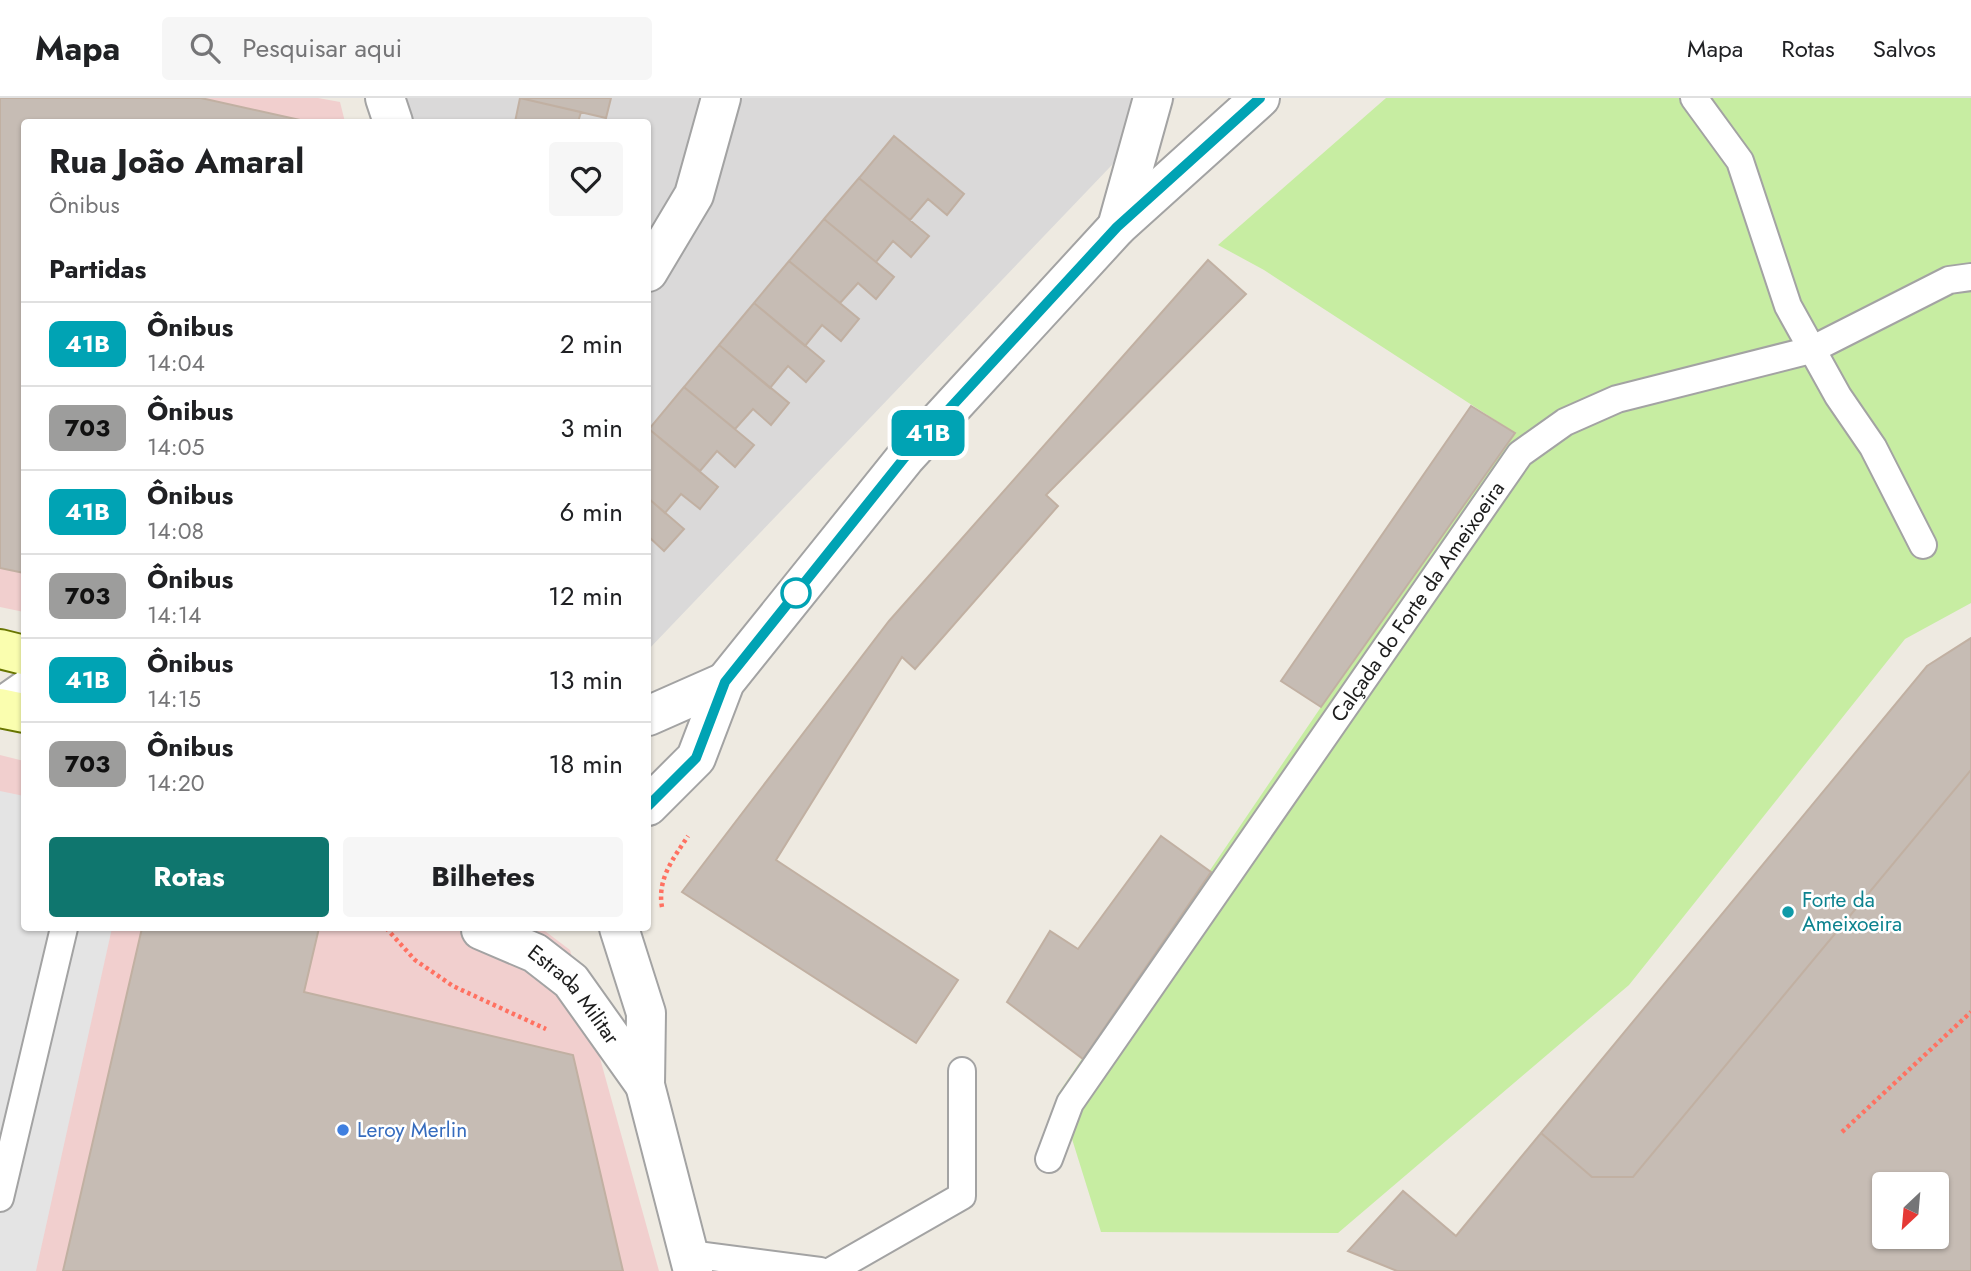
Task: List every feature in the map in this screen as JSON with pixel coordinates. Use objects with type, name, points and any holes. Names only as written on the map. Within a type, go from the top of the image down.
[{"type":"main road","points":[[0,649],[21,653]]},
{"type":"main road","points":[[0,708],[21,712]]},
{"type":"street","points":[[385,98],[392,119]]},
{"type":"street","points":[[651,267],[694,195],[721,98]]},
{"type":"street","points":[[1117,227],[1153,98]]},
{"type":"street","points":[[651,803],[696,758],[725,682],[905,457],[1117,227],[1260,98]]},
{"type":"street","points":[[651,715],[725,682]]},
{"type":"street","name":"Estrada Militar","points":[[483,931],[535,953],[571,981],[645,1085]]},
{"type":"street","points":[[488,931],[509,935],[532,931]]},
{"type":"street","name":"Estrada Militar","points":[[621,931],[646,1013],[645,1085],[691,1262]]},
{"type":"lane","points":[[1694,98],[1740,161],[1788,306],[1811,350],[1873,447],[1923,545]]},
{"type":"lane","name":"Calçada do Forte da Ameixoeira","points":[[1049,1159],[1070,1103],[1520,454],[1565,422],[1617,399],[1811,350],[1949,280],[1971,277]]},
{"type":"lane","points":[[0,701],[21,686]]},
{"type":"lane","points":[[0,1198],[63,931]]},
{"type":"lane","points":[[831,1271],[962,1196],[962,1071]]},
{"type":"lane","points":[[691,1262],[820,1271]]},
{"type":"path","points":[[1842,1132],[1971,1012]]},
{"type":"shaded area","points":[[0,98],[318,98],[340,102],[344,119],[21,119],[21,611],[0,607]]},
{"type":"shaded area","points":[[386,98],[1176,98],[651,647],[651,119],[392,119]]},
{"type":"shaded area","name":"Leroy Merlin","points":[[0,755],[21,760],[21,931],[545,931],[570,950],[659,1271],[0,1271]]},
{"type":"shaded area","points":[[0,791],[21,795],[21,931],[111,931],[36,1271],[0,1271]]},
{"type":"green space","points":[[1386,98],[1971,98],[1971,603],[1905,639],[1629,985],[1338,1233],[1101,1232],[1058,1094],[1321,707],[1515,433],[1264,270],[1218,245]]},
{"type":"building","points":[[0,98],[201,98],[296,119],[21,119],[21,572],[0,568]]},
{"type":"building","points":[[520,98],[581,112],[579,119],[516,119]]},
{"type":"building","points":[[520,98],[611,98],[606,118]]},
{"type":"building","points":[[894,136],[964,194],[947,215],[928,199],[910,220],[859,178]]},
{"type":"building","points":[[859,178],[929,236],[911,257],[893,241],[876,262],[824,219]]},
{"type":"building","points":[[824,219],[894,277],[876,299],[858,283],[840,303],[789,261]]},
{"type":"building","points":[[1208,260],[1246,294],[1046,495],[1058,506],[915,669],[902,657],[776,860],[958,980],[916,1043],[682,892],[889,621]]},
{"type":"building","points":[[789,261],[859,319],[841,341],[822,325],[805,346],[754,303]]},
{"type":"building","points":[[754,303],[824,361],[806,382],[788,366],[770,388],[719,345]]},
{"type":"building","points":[[719,345],[789,403],[771,425],[753,409],[735,429],[684,387]]},
{"type":"building","points":[[684,387],[754,445],[735,467],[717,451],[700,471],[651,431],[651,427]]},
{"type":"building","points":[[1471,406],[1515,433],[1321,707],[1281,681]]},
{"type":"building","points":[[651,431],[718,487],[700,509],[681,494],[665,513],[651,501]]},
{"type":"building","points":[[651,501],[684,529],[664,551],[651,539]]},
{"type":"building","name":"Forte da Ameixoeira","points":[[1971,638],[1971,770],[1633,1177],[1592,1177],[1541,1133],[1927,666]]},
{"type":"building","points":[[1971,770],[1971,1271],[1397,1271],[1348,1251],[1403,1191],[1456,1236],[1541,1133],[1592,1177],[1633,1177]]},
{"type":"building","points":[[1161,836],[1211,872],[1083,1059],[1007,1002],[1050,931],[1078,949]]},
{"type":"building","name":"Leroy Merlin","points":[[141,931],[318,931],[304,992],[573,1055],[623,1271],[63,1271]]},
{"type":"bus line","name":"41B","points":[[651,803],[696,758],[725,682],[905,457],[1117,227],[1260,98]]},
{"type":"place","name":"Forte da Ameixoeira","points":[[1788,912]]},
{"type":"place","name":"Leroy Merlin","points":[[343,1130]]}]
